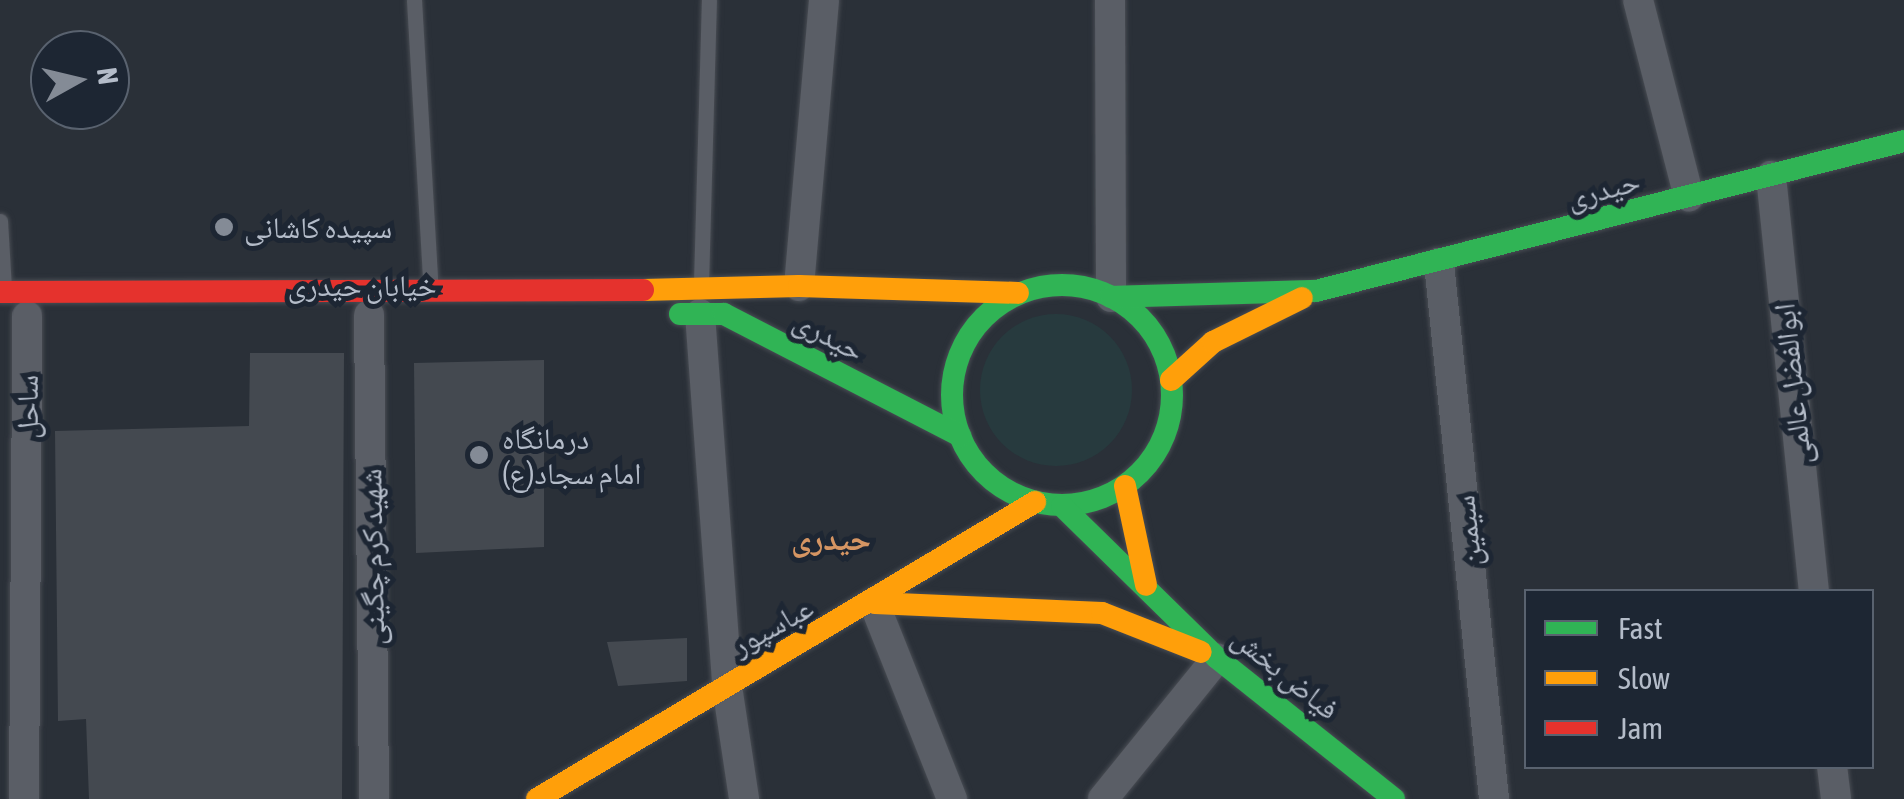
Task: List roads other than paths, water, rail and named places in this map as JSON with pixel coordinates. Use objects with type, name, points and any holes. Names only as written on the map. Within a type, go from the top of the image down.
[{"type":"street","points":[[799,286],[824,0]]},
{"type":"street","points":[[1110,0],[1111,296]]},
{"type":"street","points":[[1638,0],[1689,198]]},
{"type":"street","name":"حیدری","points":[[1316,290],[1439,264],[1904,141]]},
{"type":"street","name":"ابوالفضل عالمی","points":[[1770,176],[1814,589]]},
{"type":"street","name":"سیمین","points":[[1439,264],[1494,799]]},
{"type":"street","points":[[744,799],[727,686],[712,303],[799,286],[1018,294],[1081,286],[1111,296],[1140,318],[1160,346],[1171,380],[1162,440],[1125,486],[1095,501],[1062,506],[1035,502],[1003,489],[977,466],[960,436],[952,404],[954,369],[968,338],[1018,294]]},
{"type":"street","points":[[1111,296],[1316,290]]},
{"type":"street","points":[[1171,380],[1213,342],[1316,290]]},
{"type":"street","name":"خیابان حیدری","points":[[8,304],[431,295],[712,303]]},
{"type":"street","name":"خیابان حیدری","points":[[8,304],[369,315],[712,303]]},
{"type":"street","name":"حیدری","points":[[712,303],[960,436]]},
{"type":"street","name":"ساحل","points":[[8,304],[24,799]]},
{"type":"street","name":"شهید کرم چگینی","points":[[369,315],[374,799]]},
{"type":"street","points":[[1125,486],[1146,585]]},
{"type":"street","name":"عباسپور","points":[[537,799],[874,603],[1035,502]]},
{"type":"street","name":"فیاض بخش","points":[[1062,506],[1217,658],[1394,799]]},
{"type":"street","points":[[952,799],[874,603],[1102,614],[1217,658],[1103,799]]},
{"type":"street","points":[[1832,769],[1836,799]]},
{"type":"lane","points":[[414,0],[431,295]]},
{"type":"lane","points":[[709,0],[712,303]]},
{"type":"lane","points":[[0,221],[8,304]]},
{"type":"place","name":"سپیده کاشانی","points":[[224,227]]},
{"type":"place","name":"درمانگاه امام سجاد(ع)","points":[[479,455]]},
{"type":"district","name":"حیدری","points":[[831,539]]}]
